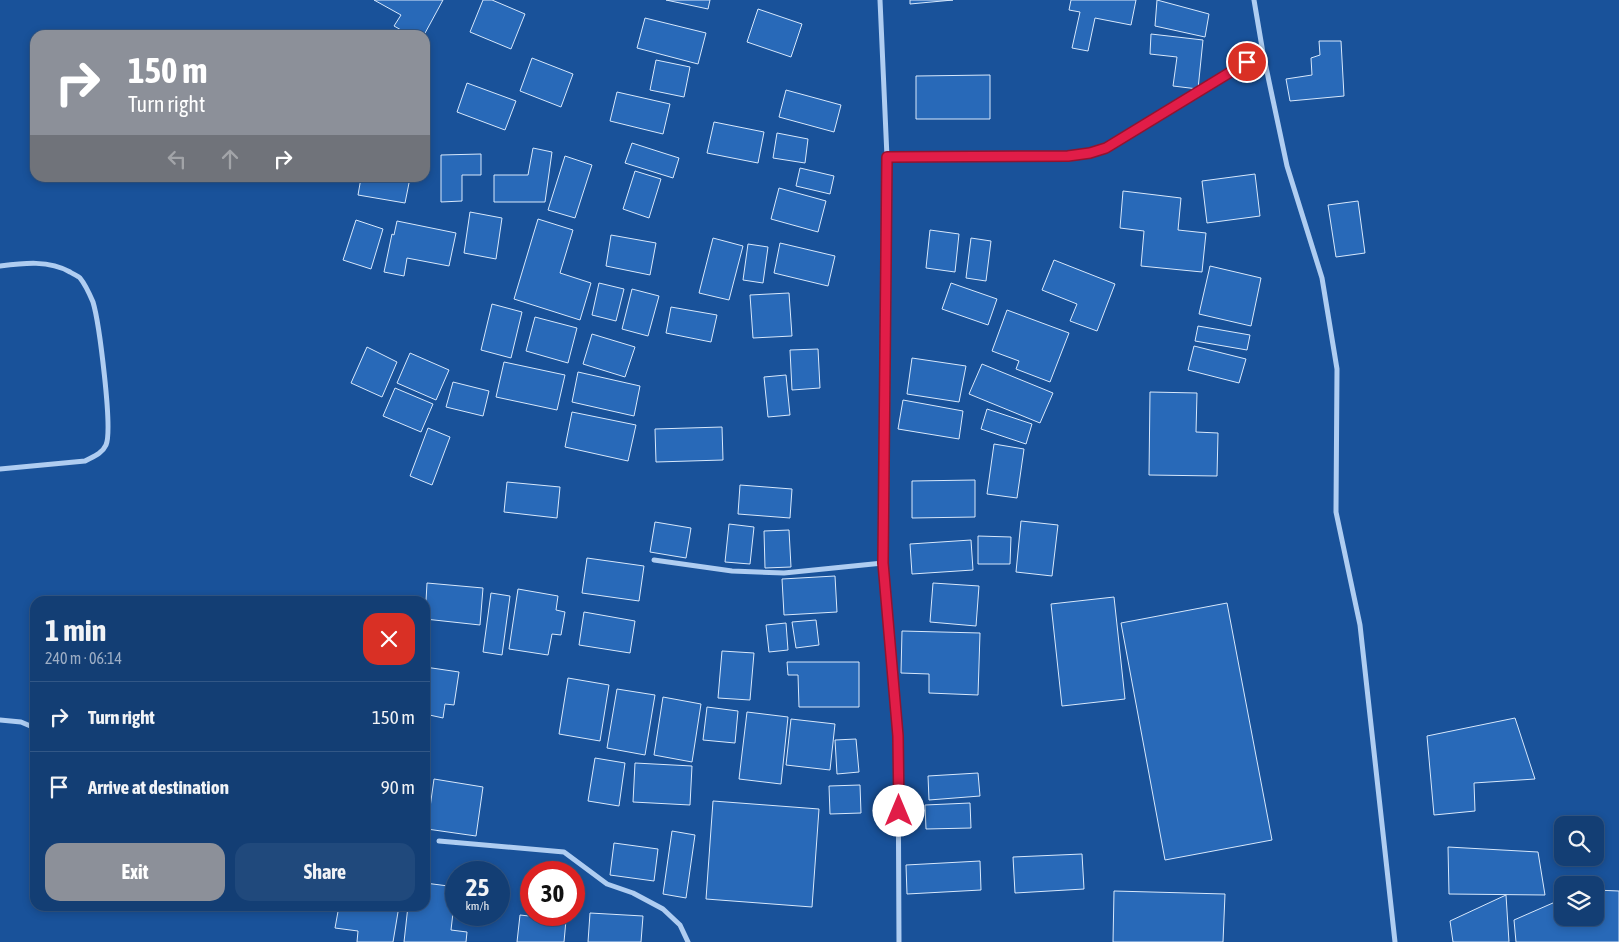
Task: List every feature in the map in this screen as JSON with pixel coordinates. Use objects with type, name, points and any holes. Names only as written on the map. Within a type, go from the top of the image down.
[{"type":"street","points":[[880,0],[887,157],[883,563],[898,736],[900,942]]},
{"type":"street","points":[[1254,0],[1263,53],[1287,166],[1322,278],[1337,370],[1336,512],[1360,625],[1395,942]]},
{"type":"street","points":[[887,157],[1068,156],[1090,153],[1106,148],[1263,53]]},
{"type":"street","points":[[0,266],[23,263],[45,264],[61,267],[80,278],[92,301],[101,353],[108,418],[107,442],[104,448],[85,461],[0,469]]},
{"type":"street","points":[[654,560],[732,571],[784,573],[883,563]]},
{"type":"street","points":[[0,720],[21,722],[30,726]]},
{"type":"street","points":[[439,841],[564,852],[607,884],[633,893],[662,909],[680,925],[688,942]]},
{"type":"building","points":[[374,0],[443,0],[427,30],[401,30],[394,26],[401,15]]},
{"type":"building","points":[[483,0],[492,0],[525,14],[511,49],[470,32]]},
{"type":"building","points":[[666,0],[710,0],[708,9]]},
{"type":"building","points":[[910,0],[953,0],[910,4]]},
{"type":"building","points":[[1071,0],[1136,0],[1131,25],[1095,18],[1088,51],[1072,48],[1080,12],[1069,10]]},
{"type":"building","points":[[1157,0],[1209,14],[1205,37],[1155,26]]},
{"type":"building","points":[[758,9],[802,24],[791,57],[747,42]]},
{"type":"building","points":[[645,18],[706,33],[698,64],[637,48]]},
{"type":"building","points":[[1151,34],[1203,40],[1198,89],[1173,86],[1177,57],[1150,54]]},
{"type":"building","points":[[1319,41],[1341,41],[1344,96],[1290,101],[1286,79],[1312,75],[1311,58],[1320,55]]},
{"type":"building","points":[[532,58],[573,74],[561,107],[520,91]]},
{"type":"building","points":[[656,60],[690,67],[684,97],[650,90]]},
{"type":"building","points":[[990,75],[990,119],[916,119],[916,76]]},
{"type":"building","points":[[467,83],[516,101],[505,130],[457,112]]},
{"type":"building","points":[[786,90],[841,105],[834,132],[779,117]]},
{"type":"building","points":[[617,92],[670,104],[663,134],[610,121]]},
{"type":"building","points":[[714,122],[764,132],[758,163],[707,153]]},
{"type":"building","points":[[777,133],[808,139],[805,163],[773,158]]},
{"type":"building","points":[[632,143],[679,158],[673,178],[625,163]]},
{"type":"building","points":[[533,148],[552,152],[545,202],[494,202],[494,175],[528,175]]},
{"type":"building","points":[[481,154],[481,175],[462,175],[462,201],[441,202],[441,155]]},
{"type":"building","points":[[565,156],[592,165],[575,218],[548,210]]},
{"type":"building","points":[[800,168],[834,176],[830,194],[796,186]]},
{"type":"building","points":[[635,171],[661,179],[649,218],[623,209]]},
{"type":"building","points":[[1255,174],[1260,216],[1207,223],[1202,181]]},
{"type":"building","points":[[360,182],[409,182],[405,203],[358,195]]},
{"type":"building","points":[[779,188],[826,201],[818,232],[771,219]]},
{"type":"building","points":[[1123,191],[1181,198],[1178,230],[1206,233],[1202,272],[1141,266],[1144,231],[1120,228]]},
{"type":"building","points":[[1358,201],[1365,253],[1336,257],[1328,205]]},
{"type":"building","points":[[470,212],[502,218],[496,259],[464,253]]},
{"type":"building","points":[[538,219],[573,230],[560,273],[591,283],[580,320],[514,299]]},
{"type":"building","points":[[356,220],[383,229],[371,269],[343,260]]},
{"type":"building","points":[[397,221],[456,233],[449,266],[407,258],[404,276],[384,272],[392,234],[394,235]]},
{"type":"building","points":[[930,230],[959,234],[955,272],[926,268]]},
{"type":"building","points":[[611,235],[656,243],[650,275],[606,266]]},
{"type":"building","points":[[713,238],[743,246],[729,300],[699,293]]},
{"type":"building","points":[[971,238],[991,241],[986,281],[966,278]]},
{"type":"building","points":[[780,243],[835,256],[828,286],[774,273]]},
{"type":"building","points":[[748,244],[768,247],[763,283],[743,280]]},
{"type":"building","points":[[1054,260],[1115,284],[1097,331],[1070,321],[1077,304],[1042,290]]},
{"type":"building","points":[[1210,266],[1261,278],[1251,326],[1199,314]]},
{"type":"building","points":[[599,283],[624,289],[616,321],[592,315]]},
{"type":"building","points":[[951,283],[997,299],[988,325],[942,309]]},
{"type":"building","points":[[632,289],[659,296],[648,336],[622,329]]},
{"type":"building","points":[[789,293],[792,336],[753,338],[750,295]]},
{"type":"building","points":[[492,304],[522,312],[511,358],[481,350]]},
{"type":"building","points":[[671,307],[717,315],[711,342],[666,333]]},
{"type":"building","points":[[1007,310],[1069,333],[1050,382],[1016,369],[1019,361],[992,351]]},
{"type":"building","points":[[535,317],[577,328],[568,363],[526,351]]},
{"type":"building","points":[[1198,326],[1250,335],[1247,350],[1195,341]]},
{"type":"building","points":[[592,334],[635,347],[625,377],[583,364]]},
{"type":"building","points":[[1194,346],[1246,359],[1239,383],[1188,370]]},
{"type":"building","points":[[367,347],[397,362],[382,397],[351,383]]},
{"type":"building","points":[[818,349],[820,388],[792,390],[790,350]]},
{"type":"building","points":[[410,353],[449,370],[436,400],[397,383]]},
{"type":"building","points":[[912,358],[966,366],[959,402],[907,394]]},
{"type":"building","points":[[504,362],[565,375],[557,410],[496,397]]},
{"type":"building","points":[[982,364],[1053,393],[1040,423],[969,394]]},
{"type":"building","points":[[578,372],[640,386],[634,416],[572,402]]},
{"type":"building","points":[[786,375],[790,415],[768,417],[764,377]]},
{"type":"building","points":[[453,382],[489,391],[483,416],[446,407]]},
{"type":"building","points":[[395,388],[433,404],[421,432],[383,416]]},
{"type":"building","points":[[1150,392],[1197,393],[1196,432],[1218,433],[1217,476],[1149,475]]},
{"type":"building","points":[[903,400],[963,411],[959,439],[898,429]]},
{"type":"building","points":[[987,409],[1032,424],[1026,444],[981,429]]},
{"type":"building","points":[[572,412],[636,425],[628,461],[565,447]]},
{"type":"building","points":[[722,427],[723,460],[656,462],[655,429]]},
{"type":"building","points":[[428,428],[450,437],[432,485],[410,476]]},
{"type":"building","points":[[994,444],[1024,449],[1017,498],[987,494]]},
{"type":"building","points":[[975,480],[975,517],[912,518],[912,481]]},
{"type":"building","points":[[507,482],[560,487],[557,518],[504,512]]},
{"type":"building","points":[[740,485],[792,489],[790,518],[738,514]]},
{"type":"building","points":[[1021,521],[1058,525],[1052,576],[1016,572]]},
{"type":"building","points":[[655,522],[691,528],[686,558],[650,552]]},
{"type":"building","points":[[729,524],[754,527],[750,564],[725,562]]},
{"type":"building","points":[[789,530],[791,567],[765,568],[764,531]]},
{"type":"building","points":[[978,536],[1011,537],[1010,564],[978,564]]},
{"type":"building","points":[[971,540],[973,570],[912,574],[910,544]]},
{"type":"building","points":[[587,558],[644,566],[639,601],[582,593]]},
{"type":"building","points":[[835,576],[837,612],[784,615],[782,579]]},
{"type":"building","points":[[427,583],[483,588],[480,625],[430,620],[430,596],[426,596]]},
{"type":"building","points":[[933,583],[979,586],[976,626],[930,622]]},
{"type":"building","points":[[518,589],[558,596],[556,610],[565,612],[561,635],[552,634],[548,655],[509,649]]},
{"type":"building","points":[[491,593],[510,596],[502,655],[483,652]]},
{"type":"building","points":[[1114,597],[1125,699],[1062,706],[1051,604]]},
{"type":"building","points":[[1227,603],[1272,840],[1165,860],[1121,623]]},
{"type":"building","points":[[584,612],[635,621],[630,653],[579,645]]},
{"type":"building","points":[[816,620],[819,645],[796,648],[792,622]]},
{"type":"building","points":[[786,623],[788,650],[769,652],[766,625]]},
{"type":"building","points":[[902,631],[980,633],[978,695],[929,693],[929,674],[901,673]]},
{"type":"building","points":[[722,651],[754,653],[750,700],[718,698]]},
{"type":"building","points":[[787,662],[859,662],[859,707],[799,707],[798,675],[788,675]]},
{"type":"building","points":[[430,668],[459,672],[454,705],[445,704],[443,718],[430,715]]},
{"type":"building","points":[[568,678],[609,685],[600,741],[559,734]]},
{"type":"building","points":[[617,689],[655,695],[645,755],[607,748]]},
{"type":"building","points":[[663,697],[701,704],[692,762],[654,755]]},
{"type":"building","points":[[707,707],[738,711],[735,743],[703,740]]},
{"type":"building","points":[[747,712],[788,717],[781,784],[739,779]]},
{"type":"building","points":[[1515,718],[1535,779],[1474,783],[1475,811],[1434,815],[1427,736]]},
{"type":"building","points":[[791,719],[835,724],[830,770],[786,765]]},
{"type":"building","points":[[856,739],[859,772],[837,774],[835,740]]},
{"type":"building","points":[[595,758],[625,763],[619,806],[588,801]]},
{"type":"building","points":[[635,763],[692,766],[690,805],[633,802]]},
{"type":"building","points":[[978,773],[980,796],[929,800],[928,776]]},
{"type":"building","points":[[434,779],[483,787],[476,836],[430,829],[430,808]]},
{"type":"building","points":[[860,785],[861,813],[830,814],[829,786]]},
{"type":"building","points":[[713,801],[819,809],[812,907],[706,899]]},
{"type":"building","points":[[970,803],[971,828],[926,829],[925,805]]},
{"type":"building","points":[[672,831],[695,835],[686,898],[663,894]]},
{"type":"building","points":[[614,843],[658,849],[654,881],[610,875]]},
{"type":"building","points":[[1448,847],[1538,852],[1545,895],[1449,894]]},
{"type":"building","points":[[1082,854],[1084,889],[1015,893],[1013,857]]},
{"type":"building","points":[[980,861],[981,890],[907,894],[906,865]]},
{"type":"building","points":[[430,884],[445,886],[445,926],[451,926],[451,930],[467,932],[466,942],[404,942],[407,911],[430,911]]},
{"type":"building","points":[[1604,890],[1619,891],[1619,942],[1516,942],[1514,920],[1554,902],[1554,926],[1604,926]]},
{"type":"building","points":[[1114,891],[1225,894],[1223,942],[1113,942]]},
{"type":"building","points":[[1506,895],[1509,942],[1453,942],[1450,921]]},
{"type":"building","points":[[338,911],[398,911],[393,942],[357,942],[358,931],[335,928]]},
{"type":"building","points":[[590,913],[643,916],[641,942],[588,942]]},
{"type":"building","points":[[520,915],[520,926],[565,926],[564,942],[517,942]]},
{"type":"route","points":[[899,811],[898,736],[883,563],[887,157],[1068,156],[1090,153],[1106,148],[1247,62]]}]
